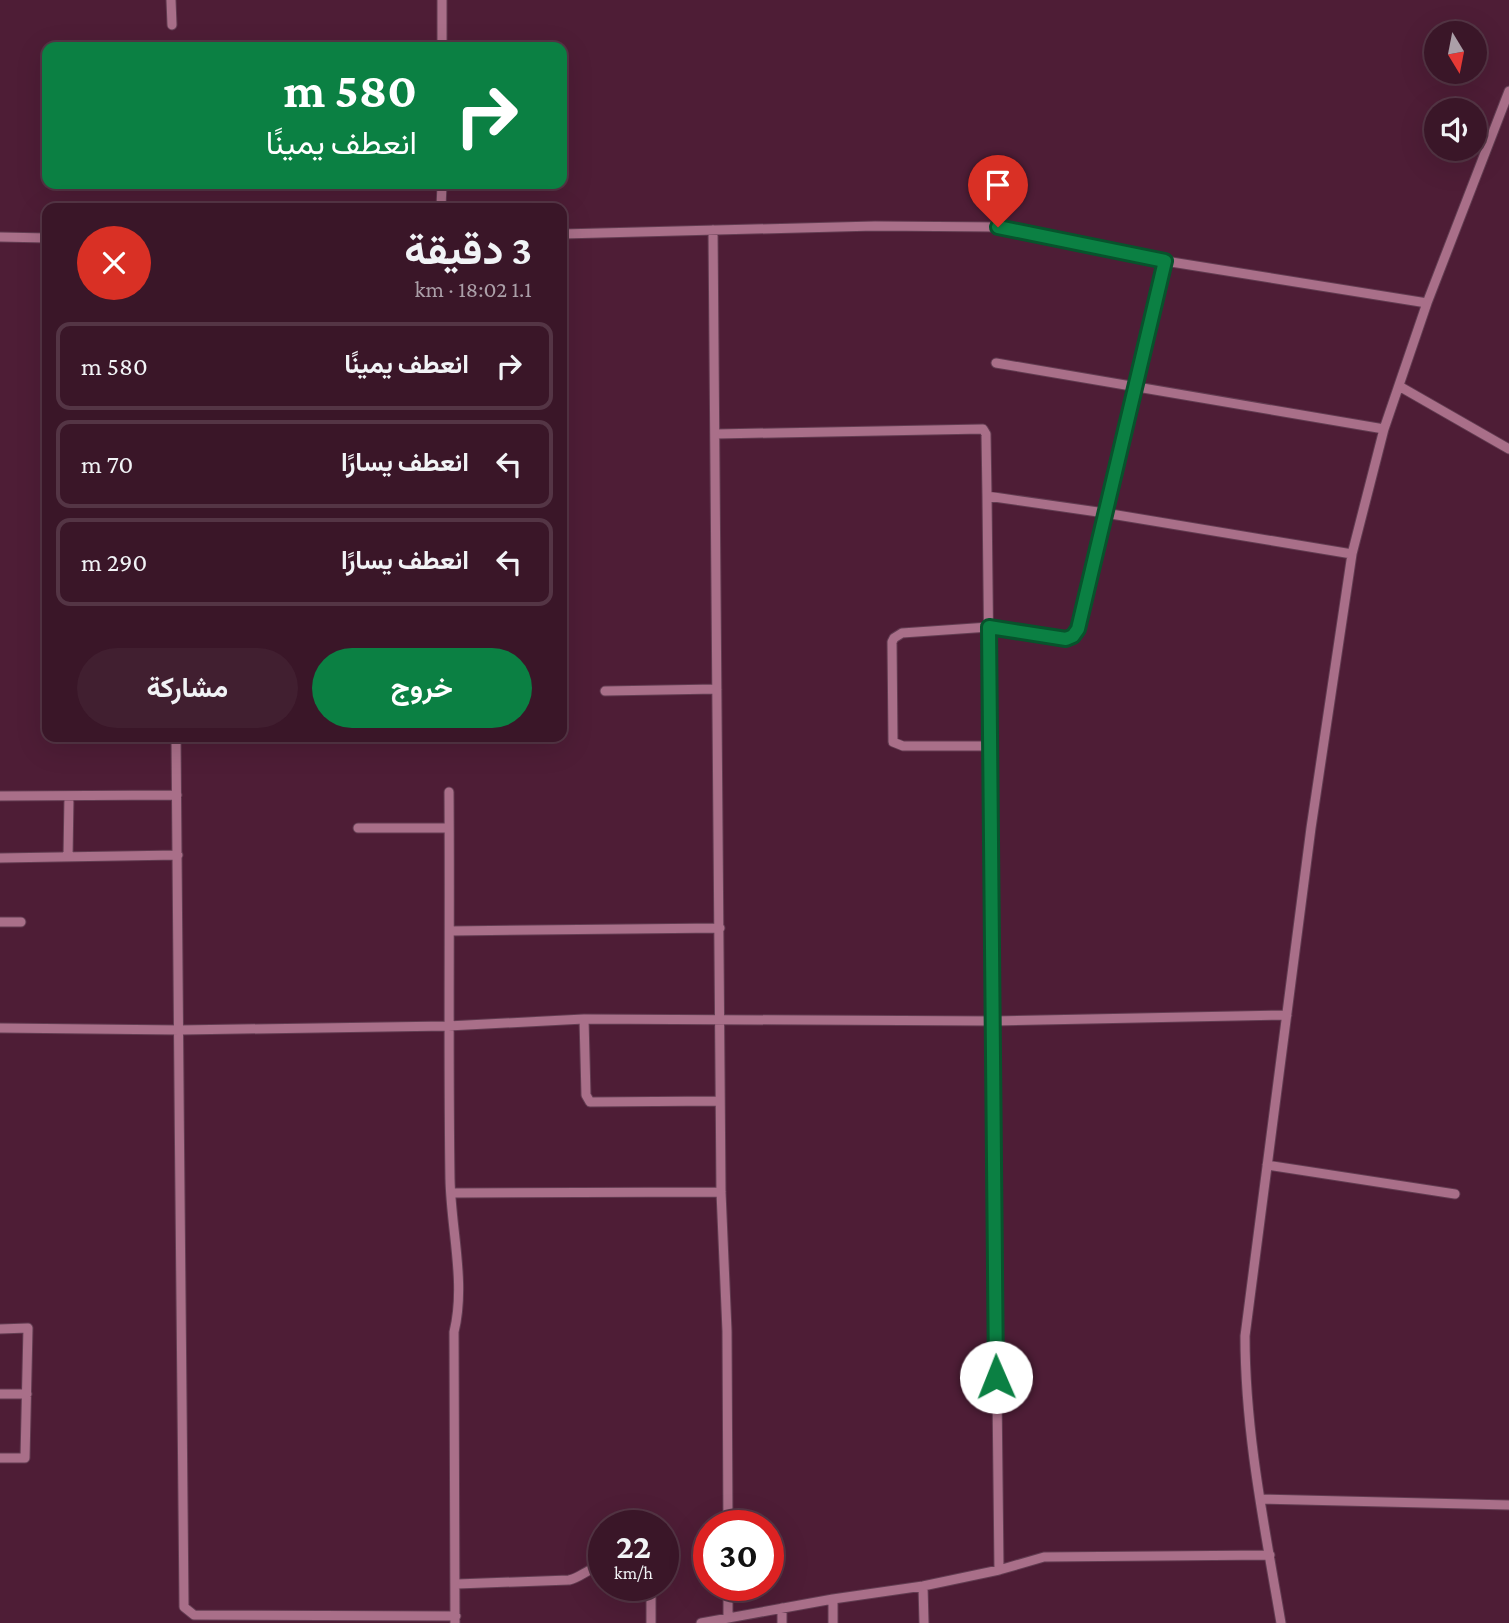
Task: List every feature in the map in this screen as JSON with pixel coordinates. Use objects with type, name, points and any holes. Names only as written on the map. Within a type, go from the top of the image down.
[{"type":"street","points":[[171,0],[172,25]]},
{"type":"street","points":[[442,0],[442,42]]},
{"type":"street","points":[[1281,1623],[1260,1499],[1247,1391],[1245,1336],[1311,828],[1352,554],[1384,429],[1427,303],[1509,91]]},
{"type":"street","points":[[567,234],[875,226],[998,227],[1165,261],[1427,303]]},
{"type":"street","points":[[713,230],[720,1101],[727,1331],[727,1510]]},
{"type":"street","points":[[0,237],[42,238]]},
{"type":"street","points":[[990,746],[903,746],[893,742],[894,638],[902,633],[989,627],[1066,639],[1076,633],[1165,261]]},
{"type":"street","points":[[996,363],[1384,429]]},
{"type":"street","points":[[1399,386],[1509,449]]},
{"type":"street","points":[[716,434],[983,429],[986,434],[999,1570]]},
{"type":"street","points":[[987,496],[1352,554]]},
{"type":"street","points":[[605,691],[716,689]]},
{"type":"street","points":[[176,742],[180,1030],[179,1318],[184,1607],[194,1615],[456,1620],[454,1332],[460,1298],[451,1193],[448,1026],[449,792]]},
{"type":"street","points":[[0,796],[177,794]]},
{"type":"street","points":[[68,857],[69,796]]},
{"type":"street","points":[[358,828],[449,828]]},
{"type":"street","points":[[0,858],[178,855]]},
{"type":"street","points":[[0,922],[22,922]]},
{"type":"street","points":[[450,931],[720,928]]},
{"type":"street","points":[[0,1028],[180,1030],[448,1026],[584,1019],[994,1021],[1287,1015]]},
{"type":"street","points":[[584,1019],[586,1096],[590,1102],[720,1101]]},
{"type":"street","points":[[1267,1165],[1455,1194]]},
{"type":"street","points":[[451,1193],[721,1192]]},
{"type":"street","points":[[0,1329],[28,1328],[25,1458],[0,1458]]},
{"type":"street","points":[[0,1394],[27,1394]]},
{"type":"street","points":[[1260,1499],[1509,1505]]},
{"type":"street","points":[[701,1623],[923,1586],[999,1570],[1044,1557],[1270,1555]]},
{"type":"street","points":[[457,1584],[569,1580],[578,1578],[588,1570]]},
{"type":"street","points":[[923,1586],[924,1623]]},
{"type":"street","points":[[833,1599],[834,1623]]},
{"type":"street","points":[[651,1601],[652,1623]]},
{"type":"street","points":[[722,1620],[725,1601]]},
{"type":"street","points":[[782,1608],[782,1623]]},
{"type":"route","points":[[996,1377],[989,627],[1066,639],[1073,636],[1078,629],[1165,261],[998,227]]}]
